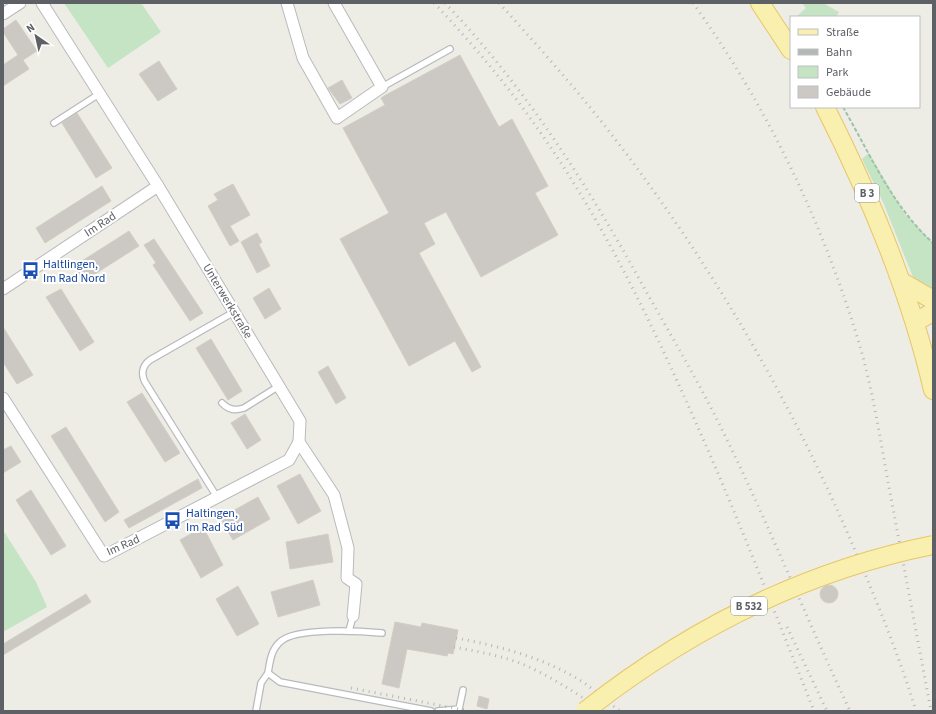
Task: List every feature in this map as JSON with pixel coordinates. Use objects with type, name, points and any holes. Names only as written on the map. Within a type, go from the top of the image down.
[{"type":"main road","points":[[760,3],[790,48]]},
{"type":"main road","name":"B 3","points":[[825,108],[865,188],[902,282],[933,385]]},
{"type":"main road","points":[[902,282],[933,300]]},
{"type":"main road","points":[[915,322],[933,312]]},
{"type":"main road","points":[[915,322],[933,327]]},
{"type":"main road","name":"B 532","points":[[585,711],[640,669],[715,623],[751,605],[824,574],[868,560],[933,545]]},
{"type":"street","points":[[3,14],[20,3]]},
{"type":"street","name":"Unterwerkstraße","points":[[42,3],[158,186],[300,421],[299,442]]},
{"type":"street","points":[[287,3],[303,58],[337,118],[382,87],[334,3]]},
{"type":"street","name":"Im Rad","points":[[3,289],[158,186]]},
{"type":"street","name":"Im Rad","points":[[3,398],[104,556],[289,460],[299,442]]},
{"type":"street","points":[[299,442],[334,495],[348,548],[347,578],[356,584],[353,616]]},
{"type":"lane","points":[[382,87],[450,50]]},
{"type":"lane","points":[[54,123],[99,94]]},
{"type":"lane","points":[[217,497],[145,382],[142,373],[146,364],[150,360],[234,312]]},
{"type":"lane","points":[[222,404],[232,410],[238,410],[244,408],[279,386]]},
{"type":"lane","points":[[349,630],[353,616]]},
{"type":"lane","points":[[256,711],[261,683],[268,673],[273,650],[282,640],[303,634],[349,630],[382,633]]},
{"type":"lane","points":[[268,673],[280,682],[431,711]]},
{"type":"lane","points":[[438,711],[459,709],[463,690]]},
{"type":"path","points":[[844,108],[892,194],[919,230],[933,243]]},
{"type":"green space","points":[[64,3],[141,3],[161,32],[108,68]]},
{"type":"green space","points":[[802,3],[823,3],[839,12],[837,16],[797,16],[806,8]]},
{"type":"green space","points":[[869,153],[904,213],[933,243],[933,295],[915,282],[883,202],[862,159]]},
{"type":"green space","points":[[3,530],[36,582],[47,607],[3,632]]},
{"type":"building","points":[[16,20],[37,51],[23,60],[29,69],[3,86],[3,65],[18,55],[3,32],[3,29]]},
{"type":"building","points":[[460,55],[499,127],[512,119],[548,186],[535,193],[558,235],[481,277],[446,212],[424,223],[435,244],[419,253],[481,367],[472,372],[455,341],[409,366],[340,239],[389,213],[343,128],[385,105],[381,98],[384,96]]},
{"type":"building","points":[[159,61],[177,89],[158,101],[139,74]]},
{"type":"building","points":[[342,80],[352,98],[340,104],[328,88]]},
{"type":"building","points":[[77,113],[112,168],[96,178],[62,123]]},
{"type":"building","points":[[233,184],[250,215],[230,226],[239,241],[230,246],[208,206],[218,200],[214,194]]},
{"type":"building","points":[[102,186],[111,201],[45,243],[36,228]]},
{"type":"building","points":[[129,231],[139,246],[84,281],[74,266]]},
{"type":"building","points":[[257,233],[262,242],[259,244],[270,266],[257,273],[241,242]]},
{"type":"building","points":[[154,239],[203,313],[190,321],[153,265],[156,263],[144,245]]},
{"type":"building","points":[[269,288],[281,309],[265,319],[253,298]]},
{"type":"building","points":[[61,289],[94,342],[80,351],[46,297]]},
{"type":"building","points":[[3,327],[33,375],[17,384],[3,362]]},
{"type":"building","points":[[211,339],[242,391],[228,400],[196,348]]},
{"type":"building","points":[[328,366],[346,398],[336,404],[318,372]]},
{"type":"building","points":[[142,393],[180,453],[165,462],[127,402]]},
{"type":"building","points":[[245,414],[261,440],[247,449],[231,423]]},
{"type":"building","points":[[66,427],[119,512],[105,522],[51,436]]},
{"type":"building","points":[[11,446],[21,462],[3,473],[3,450]]},
{"type":"building","points":[[300,474],[321,511],[298,524],[277,486]]},
{"type":"building","points":[[198,479],[202,488],[129,528],[124,520]]},
{"type":"building","points":[[31,490],[66,546],[51,555],[16,500]]},
{"type":"building","points":[[258,497],[270,519],[233,540],[220,518]]},
{"type":"building","points":[[203,527],[223,565],[201,578],[180,540]]},
{"type":"building","points":[[328,534],[333,562],[290,569],[286,542]]},
{"type":"building","points":[[313,580],[320,605],[278,617],[271,592]]},
{"type":"building","points":[[829,585],[835,588],[838,594],[835,600],[829,603],[823,600],[820,594],[823,588]]},
{"type":"building","points":[[238,586],[259,624],[237,636],[216,599]]},
{"type":"building","points":[[86,594],[91,602],[3,655],[3,644]]},
{"type":"building","points":[[395,622],[421,627],[422,623],[458,630],[453,654],[448,653],[447,656],[407,649],[399,688],[382,684]]},
{"type":"building","points":[[479,696],[489,699],[487,709],[477,706]]},
{"type":"railway","points":[[434,3],[489,65],[528,115],[562,164],[620,264],[655,333],[704,441],[814,711]]},
{"type":"railway","points":[[445,3],[475,36],[530,105],[580,178],[625,254],[721,428],[762,514],[850,711]]},
{"type":"railway","points":[[499,3],[544,53],[615,139],[687,240],[753,345],[783,399],[837,510],[884,620],[916,711]]},
{"type":"railway","points":[[693,3],[745,82],[790,166],[810,209],[844,298],[859,343],[872,397],[931,711]]},
{"type":"railway","points":[[787,627],[827,711]]},
{"type":"railway","points":[[456,638],[519,653],[549,664],[578,679],[620,711]]},
{"type":"railway","points":[[454,647],[520,663],[558,682],[603,711]]},
{"type":"railway","points":[[351,688],[469,711]]},
{"type":"place","name":"Haltlingen, Im Rad Nord","points":[[30,271]]},
{"type":"place","name":"Haltingen, Im Rad Süd","points":[[173,520]]}]
